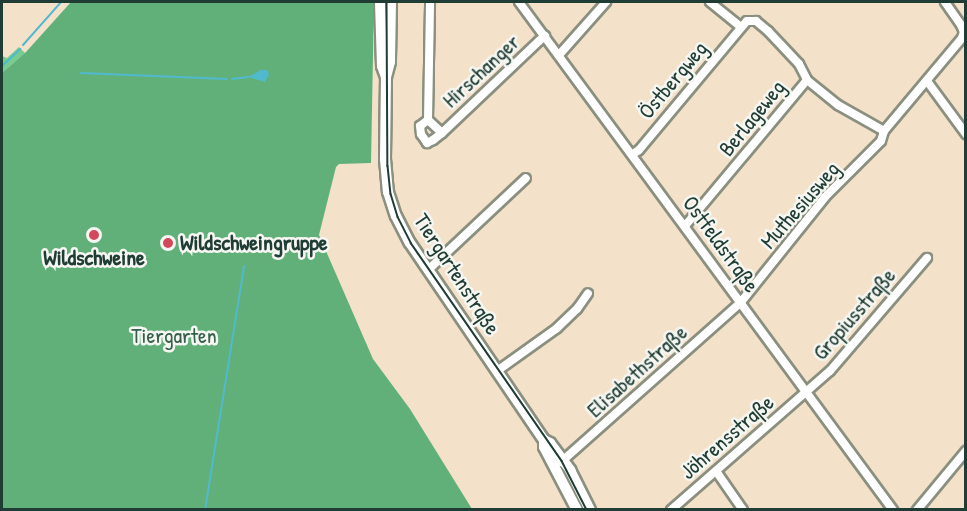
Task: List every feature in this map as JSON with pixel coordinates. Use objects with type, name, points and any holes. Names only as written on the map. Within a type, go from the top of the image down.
[{"type":"main road","name":"Tiergartenstraße","points":[[380,2],[382,66],[386,77]]},
{"type":"main road","name":"Tiergartenstraße","points":[[391,2],[390,62],[386,77],[385,159],[388,192],[401,228],[590,510]]},
{"type":"main road","name":"Tiergartenstraße","points":[[559,463],[577,510]]},
{"type":"street","name":"Hirschanger","points":[[428,120],[430,2]]},
{"type":"street","name":"Ostfeldstraße","points":[[519,2],[633,154],[892,510]]},
{"type":"street","points":[[559,55],[606,2]]},
{"type":"street","points":[[710,2],[741,27]]},
{"type":"street","name":"Muthesiusweg","points":[[741,302],[825,197],[860,165],[881,141],[884,131],[962,38],[964,32],[945,2]]},
{"type":"street","name":"Berlageweg","points":[[685,226],[807,80],[790,53],[756,21],[747,21],[741,27]]},
{"type":"street","name":"Östbergweg","points":[[633,154],[639,150],[741,27]]},
{"type":"street","name":"Hirschanger","points":[[428,120],[420,126],[421,134],[427,143],[442,132],[545,36]]},
{"type":"street","points":[[807,80],[838,105],[884,131]]},
{"type":"street","points":[[927,81],[966,134]]},
{"type":"street","name":"Hirschanger","points":[[428,120],[442,132]]},
{"type":"street","points":[[428,270],[526,178]]},
{"type":"street","name":"Gropiusstraße","points":[[807,392],[830,371],[927,258]]},
{"type":"street","points":[[497,371],[557,328],[578,309],[588,293]]},
{"type":"street","name":"Elisabethstraße","points":[[559,463],[741,302]]},
{"type":"street","name":"Jöhrensstraße","points":[[671,510],[807,392]]},
{"type":"street","points":[[917,510],[966,451]]},
{"type":"street","points":[[958,460],[966,467]]},
{"type":"street","points":[[716,471],[743,510]]},
{"type":"green space","name":"Tiergarten","points":[[71,2],[374,2],[371,163],[339,164],[336,167],[319,235],[373,359],[410,409],[472,509],[2,509],[2,73],[26,52]]},
{"type":"green space","points":[[19,47],[25,53],[2,73],[2,56],[7,58]]},
{"type":"water","points":[[261,70],[267,70],[269,74],[265,82],[248,77]]},
{"type":"waterway","points":[[23,45],[61,2]]},
{"type":"waterway","points":[[2,66],[20,49]]},
{"type":"waterway","points":[[81,73],[227,79]]},
{"type":"waterway","points":[[232,79],[248,77]]},
{"type":"waterway","points":[[205,510],[244,266]]},
{"type":"tram line","points":[[387,2],[388,166],[391,194],[398,217],[411,243],[562,461],[587,510]]},
{"type":"place","name":"Wildschweine","points":[[94,235]]},
{"type":"place","name":"Wildschweingruppe","points":[[168,243]]}]
